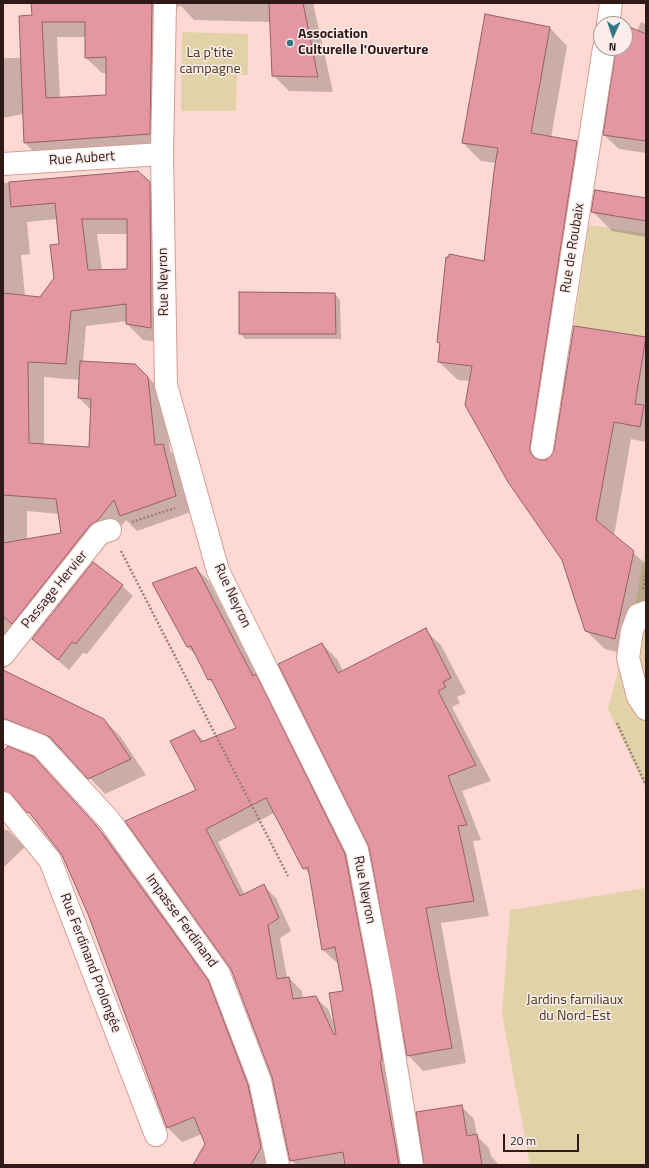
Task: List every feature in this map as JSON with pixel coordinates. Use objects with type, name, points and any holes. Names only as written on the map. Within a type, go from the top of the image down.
[{"type":"street","name":"Rue Neyron","points":[[165,3],[162,154],[166,385],[218,571],[357,850],[383,986],[412,1165]]},
{"type":"street","points":[[609,16],[611,3]]},
{"type":"street","name":"Rue de Roubaix","points":[[542,448],[603,56]]},
{"type":"street","name":"Rue Aubert","points":[[3,164],[162,154]]},
{"type":"street","name":"Passage Hervier","points":[[3,655],[100,533],[110,530]]},
{"type":"street","points":[[646,612],[638,615],[632,631],[628,658],[638,697],[646,709]]},
{"type":"street","name":"Impasse Ferdinand","points":[[3,731],[41,746],[109,820],[219,974],[260,1081],[278,1165]]},
{"type":"street","name":"Rue Ferdinand Prolongée","points":[[3,803],[50,860],[156,1135]]},
{"type":"path","points":[[147,517],[198,500]]},
{"type":"path","points":[[110,530],[288,876]]},
{"type":"path","points":[[618,723],[646,785]]},
{"type":"green space","name":"La p'tite campagne","points":[[182,32],[248,34],[248,75],[237,75],[236,111],[181,111]]},
{"type":"green space","points":[[589,225],[646,234],[646,337],[574,326]]},
{"type":"green space","points":[[646,543],[646,789],[608,709],[634,611]]},
{"type":"green space","name":"Jardins familiaux du Nord-Est","points":[[646,888],[646,1165],[530,1165],[502,1014],[510,910]]},
{"type":"building","points":[[31,3],[152,3],[150,134],[24,143],[19,16],[32,15]],"holes":[[[42,22],[85,22],[85,58],[106,57],[106,95],[46,98]]]},
{"type":"building","points":[[269,3],[303,3],[318,77],[272,76]]},
{"type":"building","points":[[485,14],[550,27],[531,133],[577,141],[530,446],[530,452],[534,457],[540,460],[546,460],[551,456],[554,450],[574,326],[646,337],[635,404],[644,405],[640,427],[614,422],[596,520],[634,551],[615,639],[585,631],[562,560],[508,482],[465,405],[472,366],[438,362],[440,343],[437,342],[446,257],[449,257],[449,254],[484,261],[498,148],[462,143]]},
{"type":"building","points":[[633,28],[646,34],[646,141],[603,135],[615,56],[633,56]]},
{"type":"building","points":[[138,171],[150,182],[151,328],[126,324],[126,304],[71,311],[66,364],[28,362],[29,443],[89,447],[91,399],[78,398],[80,361],[135,364],[148,377],[155,445],[163,444],[176,496],[120,516],[114,500],[97,521],[90,525],[12,624],[3,616],[3,543],[61,533],[56,499],[3,495],[3,293],[40,297],[54,278],[50,245],[59,244],[55,203],[11,207],[9,182]],"holes":[[[82,219],[127,219],[127,269],[88,270]]]},
{"type":"building","points":[[595,190],[646,198],[646,221],[591,212]]},
{"type":"building","points":[[239,292],[335,293],[336,334],[239,334]]},
{"type":"building","points":[[93,562],[123,585],[76,644],[72,642],[58,660],[32,639]]},
{"type":"building","points":[[196,567],[253,676],[256,674],[345,854],[371,988],[382,1060],[380,1061],[399,1165],[345,1165],[343,1152],[290,1161],[272,1077],[231,969],[125,821],[196,790],[170,741],[194,730],[201,742],[236,728],[211,679],[208,680],[191,646],[187,647],[152,583]],"holes":[[[266,798],[303,869],[308,867],[322,950],[335,947],[343,991],[329,993],[336,1034],[334,1035],[316,996],[293,999],[289,977],[277,979],[268,925],[279,918],[264,884],[240,896],[206,829]]]},
{"type":"building","points":[[426,628],[451,678],[443,682],[446,687],[438,691],[476,765],[448,776],[467,825],[458,826],[474,901],[426,908],[452,1048],[407,1056],[369,847],[278,664],[322,643],[338,673]]},
{"type":"building","points":[[3,670],[104,719],[131,759],[88,779],[50,737],[3,718]]},
{"type":"building","points":[[8,746],[34,757],[96,825],[208,980],[248,1085],[261,1147],[251,1165],[193,1165],[205,1144],[194,1117],[167,1128],[88,914],[62,855],[29,812],[27,813],[12,795],[3,791],[3,751]]},
{"type":"building","points":[[462,1105],[467,1136],[477,1134],[482,1165],[424,1165],[416,1112]]},
{"type":"place","name":"Association Culturelle l'Ouverture","points":[[290,43]]}]
